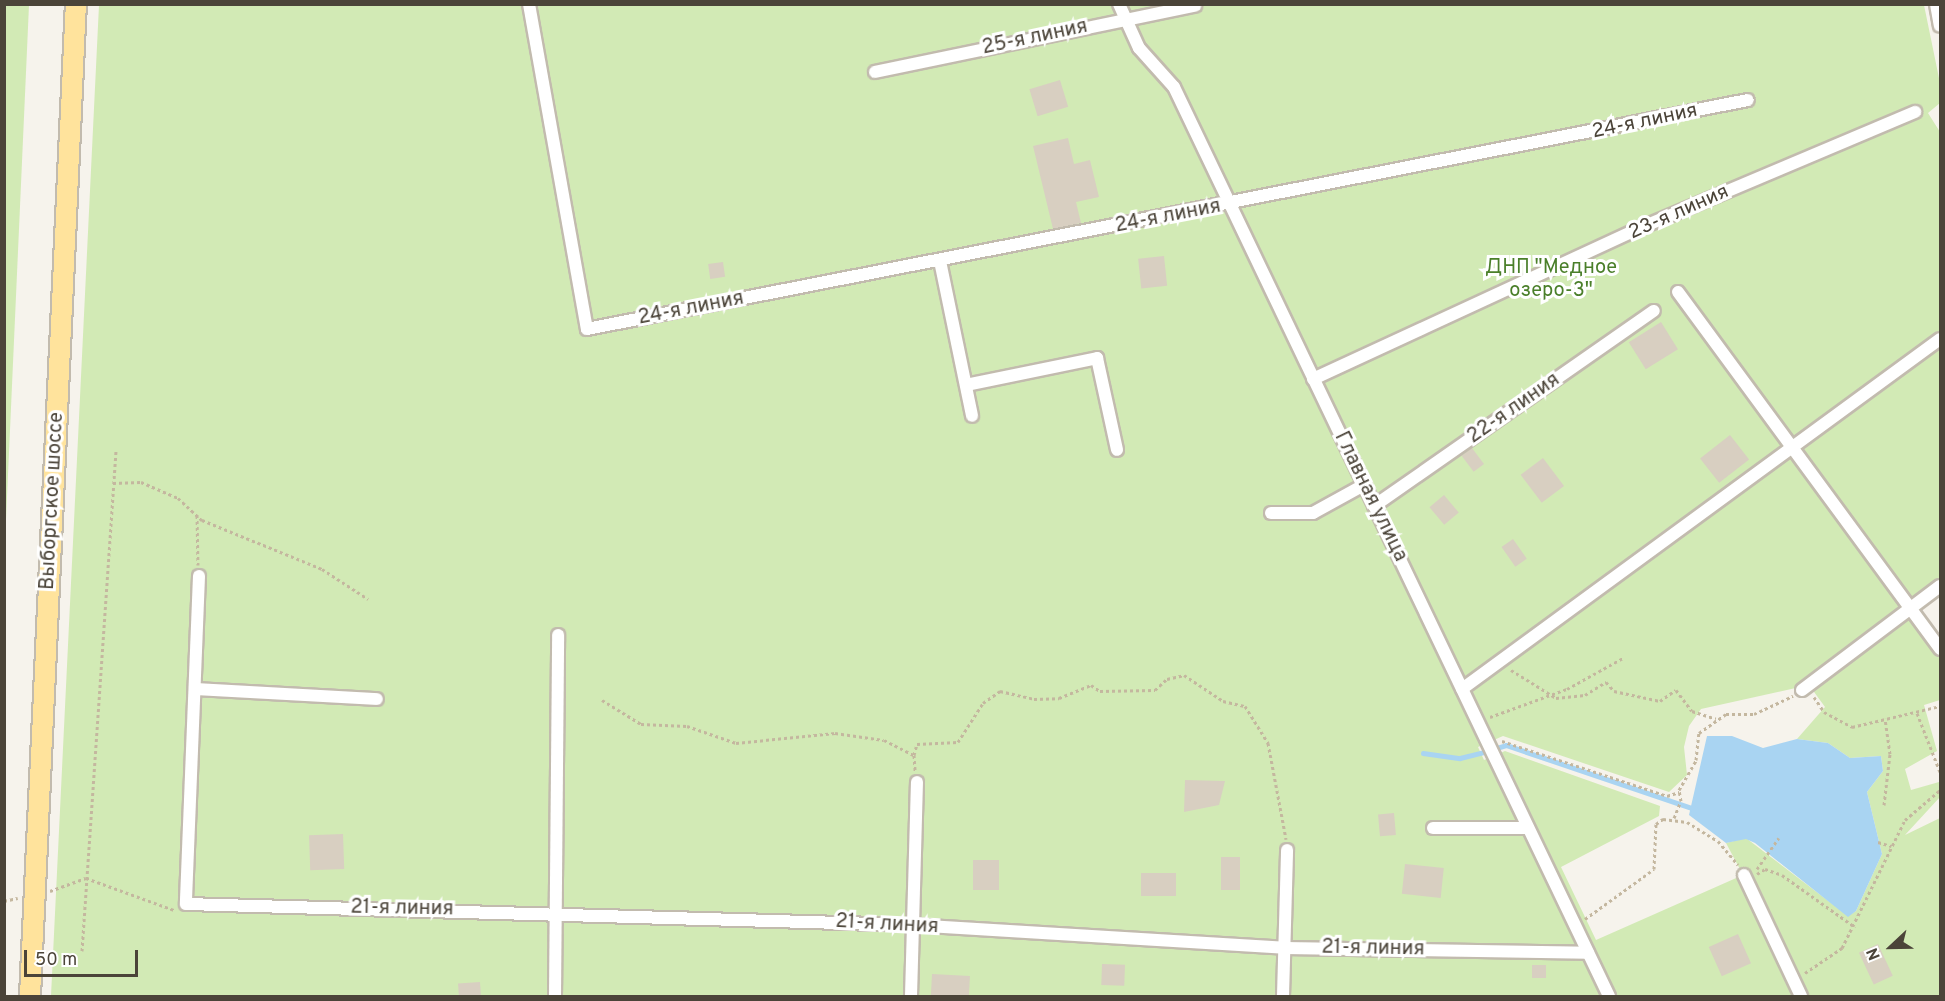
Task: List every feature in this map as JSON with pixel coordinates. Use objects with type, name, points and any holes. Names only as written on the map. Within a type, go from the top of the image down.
[{"type":"main road","name":"Выборгское шоссе","points":[[30,996],[76,4]]},
{"type":"street","name":"24-я линия","points":[[529,4],[587,329],[1230,205],[1748,100]]},
{"type":"street","name":"Главная улица","points":[[1119,4],[1139,48],[1174,87],[1609,996]]},
{"type":"street","points":[[1936,4],[1941,26]]},
{"type":"street","name":"25-я линия","points":[[875,72],[1195,6]]},
{"type":"street","name":"23-я линия","points":[[1313,379],[1638,229],[1915,112]]},
{"type":"street","points":[[940,261],[972,416]]},
{"type":"street","points":[[1678,292],[1796,447],[1941,649]]},
{"type":"street","name":"22-я линия","points":[[1374,506],[1654,312]]},
{"type":"street","points":[[1462,689],[1941,339]]},
{"type":"street","points":[[966,385],[1097,358],[1117,450]]},
{"type":"street","points":[[1271,513],[1312,513],[1364,484]]},
{"type":"street","points":[[182,908],[197,689],[199,576]]},
{"type":"street","points":[[1804,688],[1941,586]]},
{"type":"street","points":[[555,996],[558,635]]},
{"type":"street","points":[[197,689],[377,699]]},
{"type":"street","points":[[911,996],[911,925],[917,782]]},
{"type":"street","points":[[1433,828],[1528,828]]},
{"type":"street","points":[[1283,996],[1287,850]]},
{"type":"street","points":[[1747,882],[1801,996]]},
{"type":"street","name":"21-я линия","points":[[182,908],[557,912],[911,925],[1284,948],[1588,953]]},
{"type":"path","points":[[82,951],[116,451]]},
{"type":"path","points":[[113,483],[141,482],[178,498],[197,515],[322,569],[368,599]]},
{"type":"path","points":[[197,515],[199,576]]},
{"type":"path","points":[[1485,718],[1553,695],[1623,658]]},
{"type":"path","points":[[1497,663],[1553,695],[1585,695],[1606,682],[1614,691],[1660,701],[1676,690],[1692,711],[1716,719],[1754,714],[1804,688],[1839,723],[1852,727],[1941,706]]},
{"type":"path","points":[[917,782],[914,755],[917,744],[958,742],[983,703],[1000,691],[1034,699],[1059,698],[1091,685],[1100,691],[1155,690],[1167,678],[1184,675],[1223,701],[1245,706],[1268,743],[1271,774],[1282,795],[1287,850]]},
{"type":"path","points":[[602,700],[641,724],[687,726],[736,743],[835,733],[884,740],[914,755]]},
{"type":"path","points":[[1917,713],[1941,772]]},
{"type":"path","points":[[1884,805],[1890,754],[1885,718]]},
{"type":"path","points":[[1505,740],[1667,796],[1679,792],[1691,776],[1699,733],[1716,719]]},
{"type":"path","points":[[1793,979],[1842,948],[1855,927],[1905,820],[1941,790]]},
{"type":"path","points":[[1674,818],[1682,801],[1679,792]]},
{"type":"path","points":[[1574,924],[1623,896],[1654,869],[1656,824],[1674,818],[1718,841],[1747,882]]},
{"type":"path","points":[[1747,882],[1779,838]]},
{"type":"path","points":[[1878,842],[1891,846]]},
{"type":"path","points":[[1747,882],[1759,870],[1772,870],[1855,927]]},
{"type":"path","points":[[4,901],[86,878],[134,891],[182,908]]},
{"type":"green space","points":[[4,5],[29,5],[5,542]]},
{"type":"green space","name":"ДНП \"Медное озеро-3\"","points":[[99,5],[1924,5],[1940,83],[1940,103],[1928,113],[1940,132],[1940,586],[1912,608],[1940,649],[1940,700],[1924,705],[1937,751],[1905,769],[1911,790],[1939,782],[1940,797],[1905,835],[1940,818],[1940,996],[51,996]],"holes":[[[1809,685],[1825,707],[1797,739],[1828,743],[1850,758],[1881,756],[1883,771],[1867,792],[1882,854],[1856,911],[1848,916],[1746,838],[1726,843],[1743,875],[1596,940],[1561,867],[1659,816],[1660,806],[1505,751],[1484,760],[1478,747],[1503,736],[1669,792],[1687,775],[1684,747],[1689,726],[1701,709]]]},
{"type":"water","points":[[1707,736],[1732,736],[1763,748],[1797,739],[1828,743],[1850,758],[1881,756],[1883,771],[1867,792],[1882,854],[1856,911],[1848,917],[1755,843],[1746,839],[1726,843],[1689,815]]},
{"type":"building","points":[[1060,80],[1068,107],[1038,116],[1029,89]]},
{"type":"building","points":[[1068,138],[1074,164],[1090,160],[1099,197],[1076,202],[1081,223],[1053,229],[1033,146]]},
{"type":"building","points":[[1164,256],[1167,286],[1141,289],[1138,259]]},
{"type":"building","points":[[723,262],[725,277],[710,279],[708,264]]},
{"type":"building","points":[[1661,322],[1678,349],[1646,369],[1629,342]]},
{"type":"building","points":[[1730,435],[1749,459],[1719,483],[1700,458]]},
{"type":"building","points":[[1472,448],[1484,464],[1474,472],[1462,456]]},
{"type":"building","points":[[1543,458],[1564,486],[1542,503],[1521,475]]},
{"type":"building","points":[[1444,495],[1459,513],[1444,525],[1429,507]]},
{"type":"building","points":[[1513,539],[1527,559],[1515,567],[1502,547]]},
{"type":"building","points":[[1185,780],[1225,781],[1219,805],[1184,812]]},
{"type":"building","points":[[1394,813],[1396,835],[1380,836],[1378,814]]},
{"type":"building","points":[[343,834],[344,869],[310,870],[309,835]]},
{"type":"building","points":[[1221,857],[1240,857],[1240,890],[1221,890]]},
{"type":"building","points":[[973,860],[999,860],[999,890],[973,890]]},
{"type":"building","points":[[1405,864],[1444,868],[1441,898],[1402,894]]},
{"type":"building","points":[[1141,873],[1176,873],[1176,896],[1141,896]]},
{"type":"building","points":[[1738,934],[1751,963],[1722,976],[1709,947]]},
{"type":"building","points":[[1878,944],[1893,976],[1874,985],[1859,953]]},
{"type":"building","points":[[1102,964],[1125,965],[1124,986],[1101,985]]},
{"type":"building","points":[[1532,965],[1546,965],[1546,978],[1532,978]]},
{"type":"building","points":[[932,974],[970,976],[969,996],[931,996]]},
{"type":"building","points":[[480,982],[481,996],[459,996],[458,984]]},
{"type":"waterway","points":[[1497,748],[1506,745],[1695,809]]},
{"type":"waterway","points":[[1423,753],[1460,758],[1484,752]]}]
